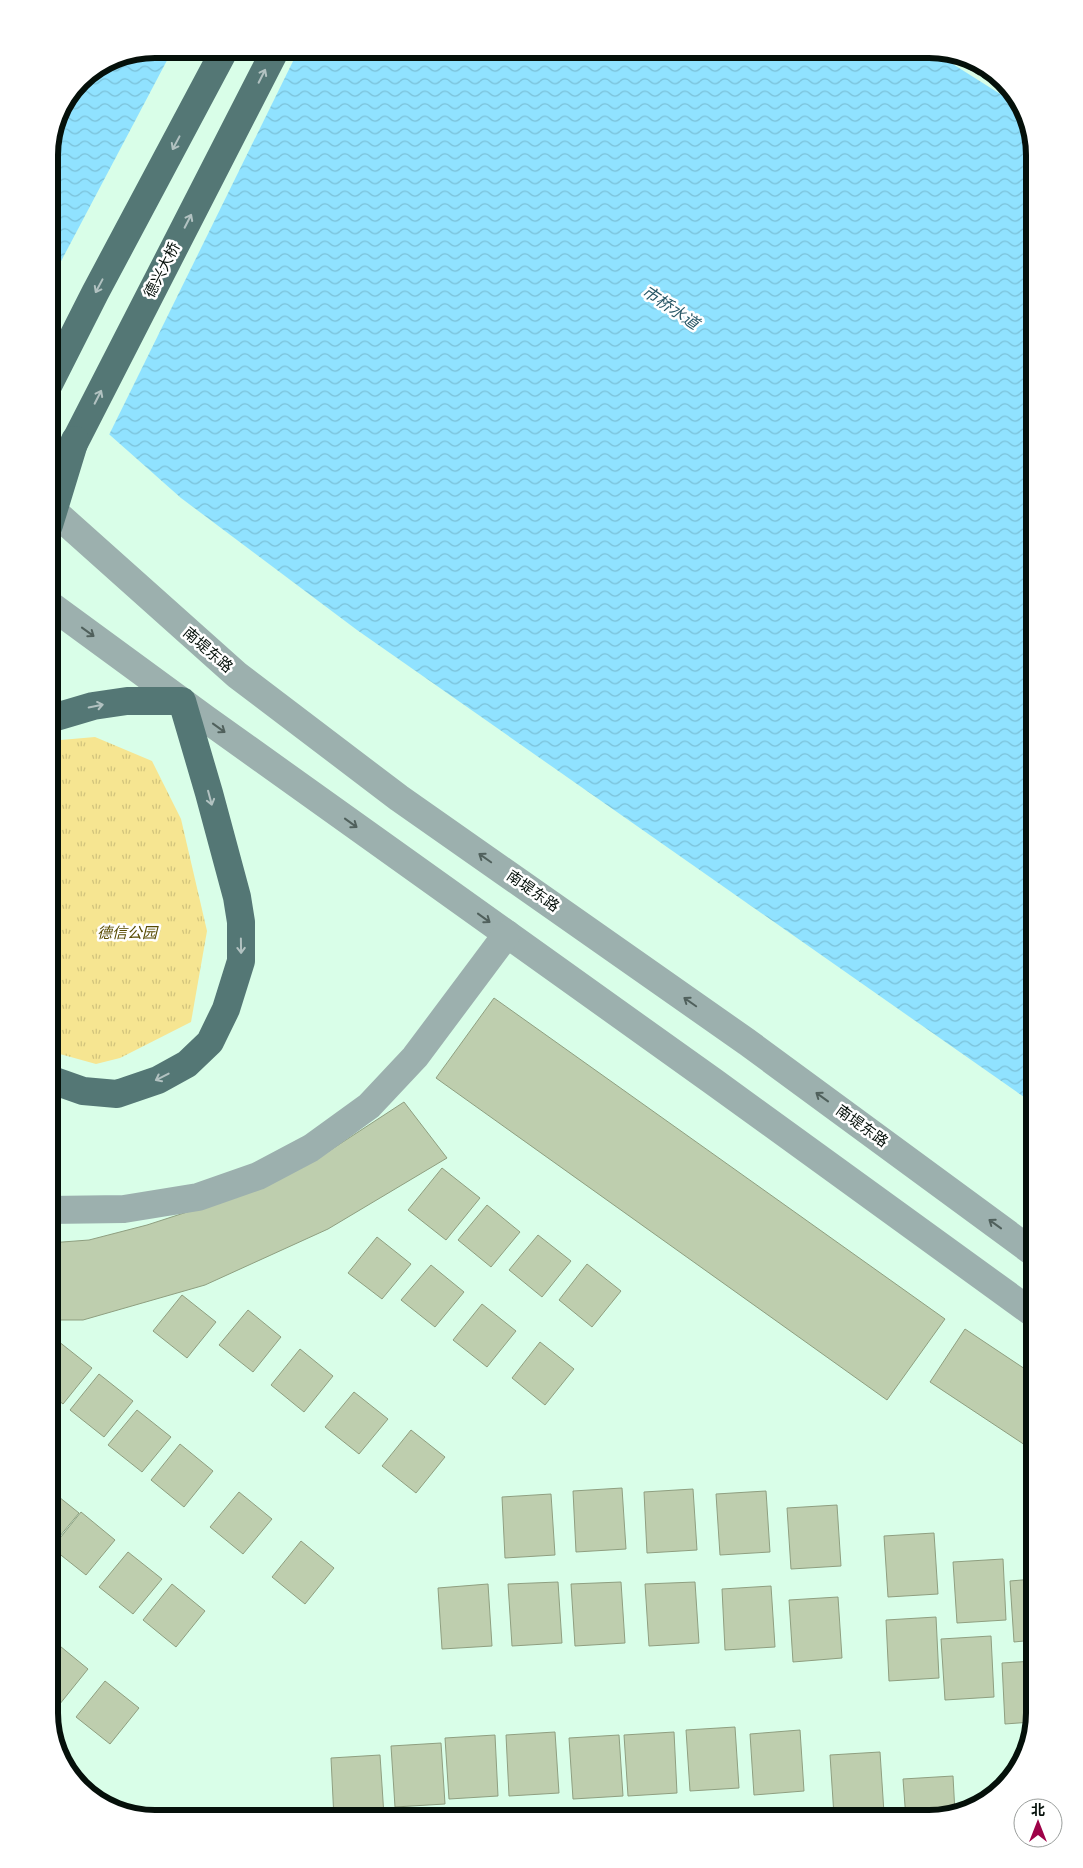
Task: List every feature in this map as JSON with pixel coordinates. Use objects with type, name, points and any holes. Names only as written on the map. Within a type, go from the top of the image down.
[{"type":"main road","points":[[58,367],[220,58]]},
{"type":"main road","name":"德兴大桥","points":[[58,473],[271,58]]},
{"type":"main road","points":[[58,496],[75,440]]},
{"type":"main road","points":[[58,717],[93,706],[127,701],[182,701],[237,897],[241,922],[241,961],[226,1009],[210,1042],[187,1064],[158,1080],[117,1094],[82,1091],[58,1083]]},
{"type":"street","name":"南堤东路","points":[[58,515],[237,675],[399,798],[748,1042],[1026,1247]]},
{"type":"street","points":[[58,611],[1026,1308]]},
{"type":"street","points":[[58,1210],[124,1209],[198,1196],[258,1176],[311,1148],[369,1106],[415,1057],[506,934]]},
{"type":"path","points":[[962,64],[996,85]]},
{"type":"green space","name":"德信公园","points":[[95,737],[152,761],[181,819],[207,931],[191,1022],[120,1058],[96,1064],[58,1053],[58,740]]},
{"type":"water","name":"市桥水道","points":[[148,58],[935,58],[944,59],[1007,98],[1016,111],[1024,135],[1026,154],[1026,1098],[357,630],[181,498],[58,389],[59,135],[70,106],[78,95],[90,82],[111,67],[135,59]]},
{"type":"pier","points":[[168,58],[295,58],[108,437],[58,393],[58,267]]},
{"type":"building","points":[[494,998],[945,1319],[887,1400],[436,1078]]},
{"type":"building","points":[[404,1102],[447,1158],[328,1229],[205,1285],[83,1320],[58,1320],[58,1242],[89,1240],[147,1225],[221,1201],[329,1151]]},
{"type":"building","points":[[442,1168],[480,1198],[446,1240],[408,1210]]},
{"type":"building","points":[[487,1205],[520,1232],[491,1267],[458,1240]]},
{"type":"building","points":[[538,1235],[571,1261],[542,1297],[509,1270]]},
{"type":"building","points":[[377,1237],[411,1264],[382,1299],[348,1273]]},
{"type":"building","points":[[587,1264],[621,1291],[592,1327],[559,1300]]},
{"type":"building","points":[[431,1265],[464,1292],[435,1327],[401,1300]]},
{"type":"building","points":[[182,1295],[216,1322],[187,1358],[153,1331]]},
{"type":"building","points":[[482,1304],[516,1331],[487,1367],[453,1340]]},
{"type":"building","points":[[248,1310],[281,1337],[253,1372],[219,1345]]},
{"type":"building","points":[[965,1329],[1026,1370],[1026,1446],[930,1382]]},
{"type":"building","points":[[58,1341],[92,1368],[63,1404],[58,1400]]},
{"type":"building","points":[[540,1342],[574,1369],[545,1405],[512,1378]]},
{"type":"building","points":[[300,1349],[333,1376],[304,1412],[271,1385]]},
{"type":"building","points":[[99,1374],[133,1401],[104,1437],[70,1410]]},
{"type":"building","points":[[354,1392],[388,1419],[359,1454],[325,1427]]},
{"type":"building","points":[[137,1410],[171,1437],[142,1472],[108,1445]]},
{"type":"building","points":[[411,1430],[445,1457],[416,1493],[382,1466]]},
{"type":"building","points":[[180,1444],[213,1471],[184,1507],[151,1480]]},
{"type":"building","points":[[622,1488],[626,1549],[576,1552],[573,1491]]},
{"type":"building","points":[[693,1489],[697,1550],[647,1553],[644,1492]]},
{"type":"building","points":[[766,1491],[770,1552],[720,1555],[716,1494]]},
{"type":"building","points":[[239,1492],[272,1519],[243,1554],[210,1527]]},
{"type":"building","points":[[551,1494],[555,1555],[505,1558],[502,1497]]},
{"type":"building","points":[[58,1496],[79,1513],[58,1538]]},
{"type":"building","points":[[837,1505],[841,1566],[791,1569],[787,1508]]},
{"type":"building","points":[[81,1512],[115,1540],[86,1575],[58,1553],[58,1541]]},
{"type":"building","points":[[934,1533],[938,1594],[888,1597],[884,1536]]},
{"type":"building","points":[[301,1541],[334,1568],[305,1604],[272,1577]]},
{"type":"building","points":[[128,1552],[162,1579],[133,1614],[99,1587]]},
{"type":"building","points":[[1003,1559],[1006,1620],[957,1623],[953,1562]]},
{"type":"building","points":[[1026,1580],[1026,1641],[1014,1642],[1010,1581]]},
{"type":"building","points":[[558,1582],[562,1643],[512,1646],[508,1584]]},
{"type":"building","points":[[621,1582],[625,1643],[575,1646],[571,1584]]},
{"type":"building","points":[[695,1582],[699,1643],[649,1646],[645,1584]]},
{"type":"building","points":[[172,1584],[205,1611],[176,1647],[143,1620]]},
{"type":"building","points":[[488,1584],[492,1646],[442,1649],[438,1588]]},
{"type":"building","points":[[771,1586],[775,1647],[725,1650],[722,1589]]},
{"type":"building","points":[[838,1597],[842,1658],[793,1662],[789,1600]]},
{"type":"building","points":[[936,1617],[939,1678],[889,1681],[886,1620]]},
{"type":"building","points":[[991,1636],[994,1697],[945,1700],[941,1639]]},
{"type":"building","points":[[58,1644],[88,1669],[58,1704]]},
{"type":"building","points":[[1026,1662],[1025,1722],[1005,1724],[1002,1663]]},
{"type":"building","points":[[105,1681],[139,1708],[110,1744],[76,1717]]},
{"type":"building","points":[[735,1727],[739,1788],[690,1791],[686,1730]]},
{"type":"building","points":[[800,1730],[804,1791],[754,1795],[750,1734]]},
{"type":"building","points":[[555,1732],[559,1793],[509,1796],[506,1735]]},
{"type":"building","points":[[674,1732],[677,1793],[628,1796],[624,1735]]},
{"type":"building","points":[[495,1735],[498,1796],[449,1799],[445,1738]]},
{"type":"building","points":[[619,1735],[623,1796],[573,1799],[569,1738]]},
{"type":"building","points":[[441,1743],[445,1804],[395,1807],[391,1746]]},
{"type":"building","points":[[880,1752],[884,1810],[834,1810],[830,1755]]},
{"type":"building","points":[[380,1755],[384,1810],[334,1810],[331,1758]]},
{"type":"building","points":[[953,1776],[955,1807],[941,1810],[905,1810],[903,1779]]}]
